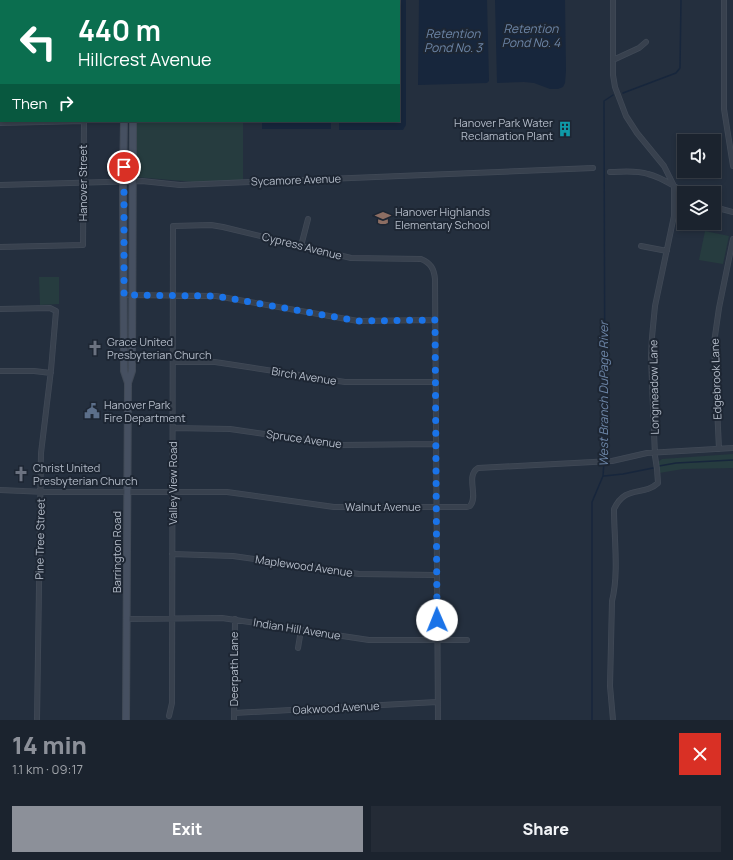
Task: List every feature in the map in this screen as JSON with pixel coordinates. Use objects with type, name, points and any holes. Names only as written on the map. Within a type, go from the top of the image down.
[{"type":"main road","name":"Barrington Road","points":[[124,122],[124,371],[128,383]]},
{"type":"main road","name":"Barrington Road","points":[[126,720],[128,383],[132,371],[133,122]]},
{"type":"street","name":"Longmeadow Lane","points":[[613,0],[612,75],[615,87],[626,116],[637,133],[664,166],[674,186],[674,216],[655,306],[651,357],[655,452],[658,484],[654,487],[629,493],[623,496],[614,508],[615,582],[612,601],[610,686],[613,720]]},
{"type":"street","points":[[724,0],[724,109],[733,166]]},
{"type":"street","points":[[613,60],[639,48],[646,42]]},
{"type":"street","points":[[0,123],[42,122]]},
{"type":"street","name":"Hanover Street","points":[[0,247],[83,245],[84,122]]},
{"type":"street","name":"Sycamore Avenue","points":[[0,185],[142,181],[188,185],[593,168]]},
{"type":"street","points":[[610,172],[635,172],[648,174],[661,178],[677,188]]},
{"type":"street","points":[[721,209],[733,212]]},
{"type":"street","points":[[301,246],[308,219]]},
{"type":"street","name":"Cypress Avenue","points":[[174,226],[216,225],[351,258],[421,259],[431,265],[435,274],[435,320]]},
{"type":"street","name":"Valley View Road","points":[[169,716],[172,703],[174,226]]},
{"type":"street","name":"Edgebrook Lane","points":[[719,449],[714,343],[719,308],[733,240]]},
{"type":"street","points":[[641,246],[667,251]]},
{"type":"street","points":[[124,295],[216,296],[358,321],[435,320],[438,720]]},
{"type":"street","name":"Pine Tree Street","points":[[0,309],[50,308],[56,311],[51,373],[41,453],[37,720]]},
{"type":"street","name":"Birch Avenue","points":[[174,362],[220,362],[345,382],[435,382]]},
{"type":"street","points":[[0,371],[51,373]]},
{"type":"street","name":"Spruce Avenue","points":[[173,428],[230,428],[342,445],[435,444]]},
{"type":"street","name":"Walnut Avenue","points":[[0,490],[40,492],[227,492],[334,507],[436,508],[470,506],[473,502],[473,473],[478,468],[612,461],[655,452],[733,448]]},
{"type":"street","name":"Maplewood Avenue","points":[[172,554],[226,555],[359,574],[436,575]]},
{"type":"street","name":"Indian Hill Avenue","points":[[127,619],[235,619],[369,640],[467,640]]},
{"type":"street","name":"Deerpath Lane","points":[[234,720],[235,619]]},
{"type":"street","points":[[298,648],[301,630]]},
{"type":"street","name":"Oakwood Avenue","points":[[234,713],[438,702]]},
{"type":"green space","points":[[137,122],[243,122],[243,181],[194,182],[136,177]]},
{"type":"green space","points":[[705,231],[729,236],[723,264],[699,260]]},
{"type":"green space","points":[[39,277],[59,277],[59,304],[40,305]]},
{"type":"green space","points":[[733,454],[733,468],[683,469],[659,473],[658,462],[662,459]]},
{"type":"water","points":[[400,0],[406,0],[406,125],[403,130],[339,130],[339,122],[400,122]]},
{"type":"water","name":"Retention Pond No. 3","points":[[419,0],[487,0],[489,81],[487,83],[418,85]]},
{"type":"water","name":"Retention Pond No. 4","points":[[495,0],[565,0],[566,71],[565,83],[563,87],[558,89],[550,89],[534,83],[497,83]]},
{"type":"water","points":[[262,122],[331,122],[331,129],[262,129]]},
{"type":"waterway","name":"West Branch DuPage River","points":[[623,93],[676,73],[680,68],[681,0]]},
{"type":"waterway","name":"West Branch DuPage River","points":[[592,720],[592,502],[603,476],[605,448],[604,101],[613,95]]},
{"type":"waterway","points":[[659,466],[676,463],[733,460]]},
{"type":"waterway","points":[[604,476],[653,468]]},
{"type":"place","name":"Hanover Park Water Reclamation Plant","points":[[565,129]]},
{"type":"place","name":"Hanover Highlands Elementary School","points":[[383,218]]},
{"type":"place","name":"Grace United Presbyterian Church","points":[[95,348]]},
{"type":"place","name":"Hanover Park Fire Department","points":[[92,411]]},
{"type":"place","name":"Christ United Presbyterian Church","points":[[21,474]]},
{"type":"route","points":[[124,167],[124,295],[216,296],[358,321],[435,320],[437,620]]}]
